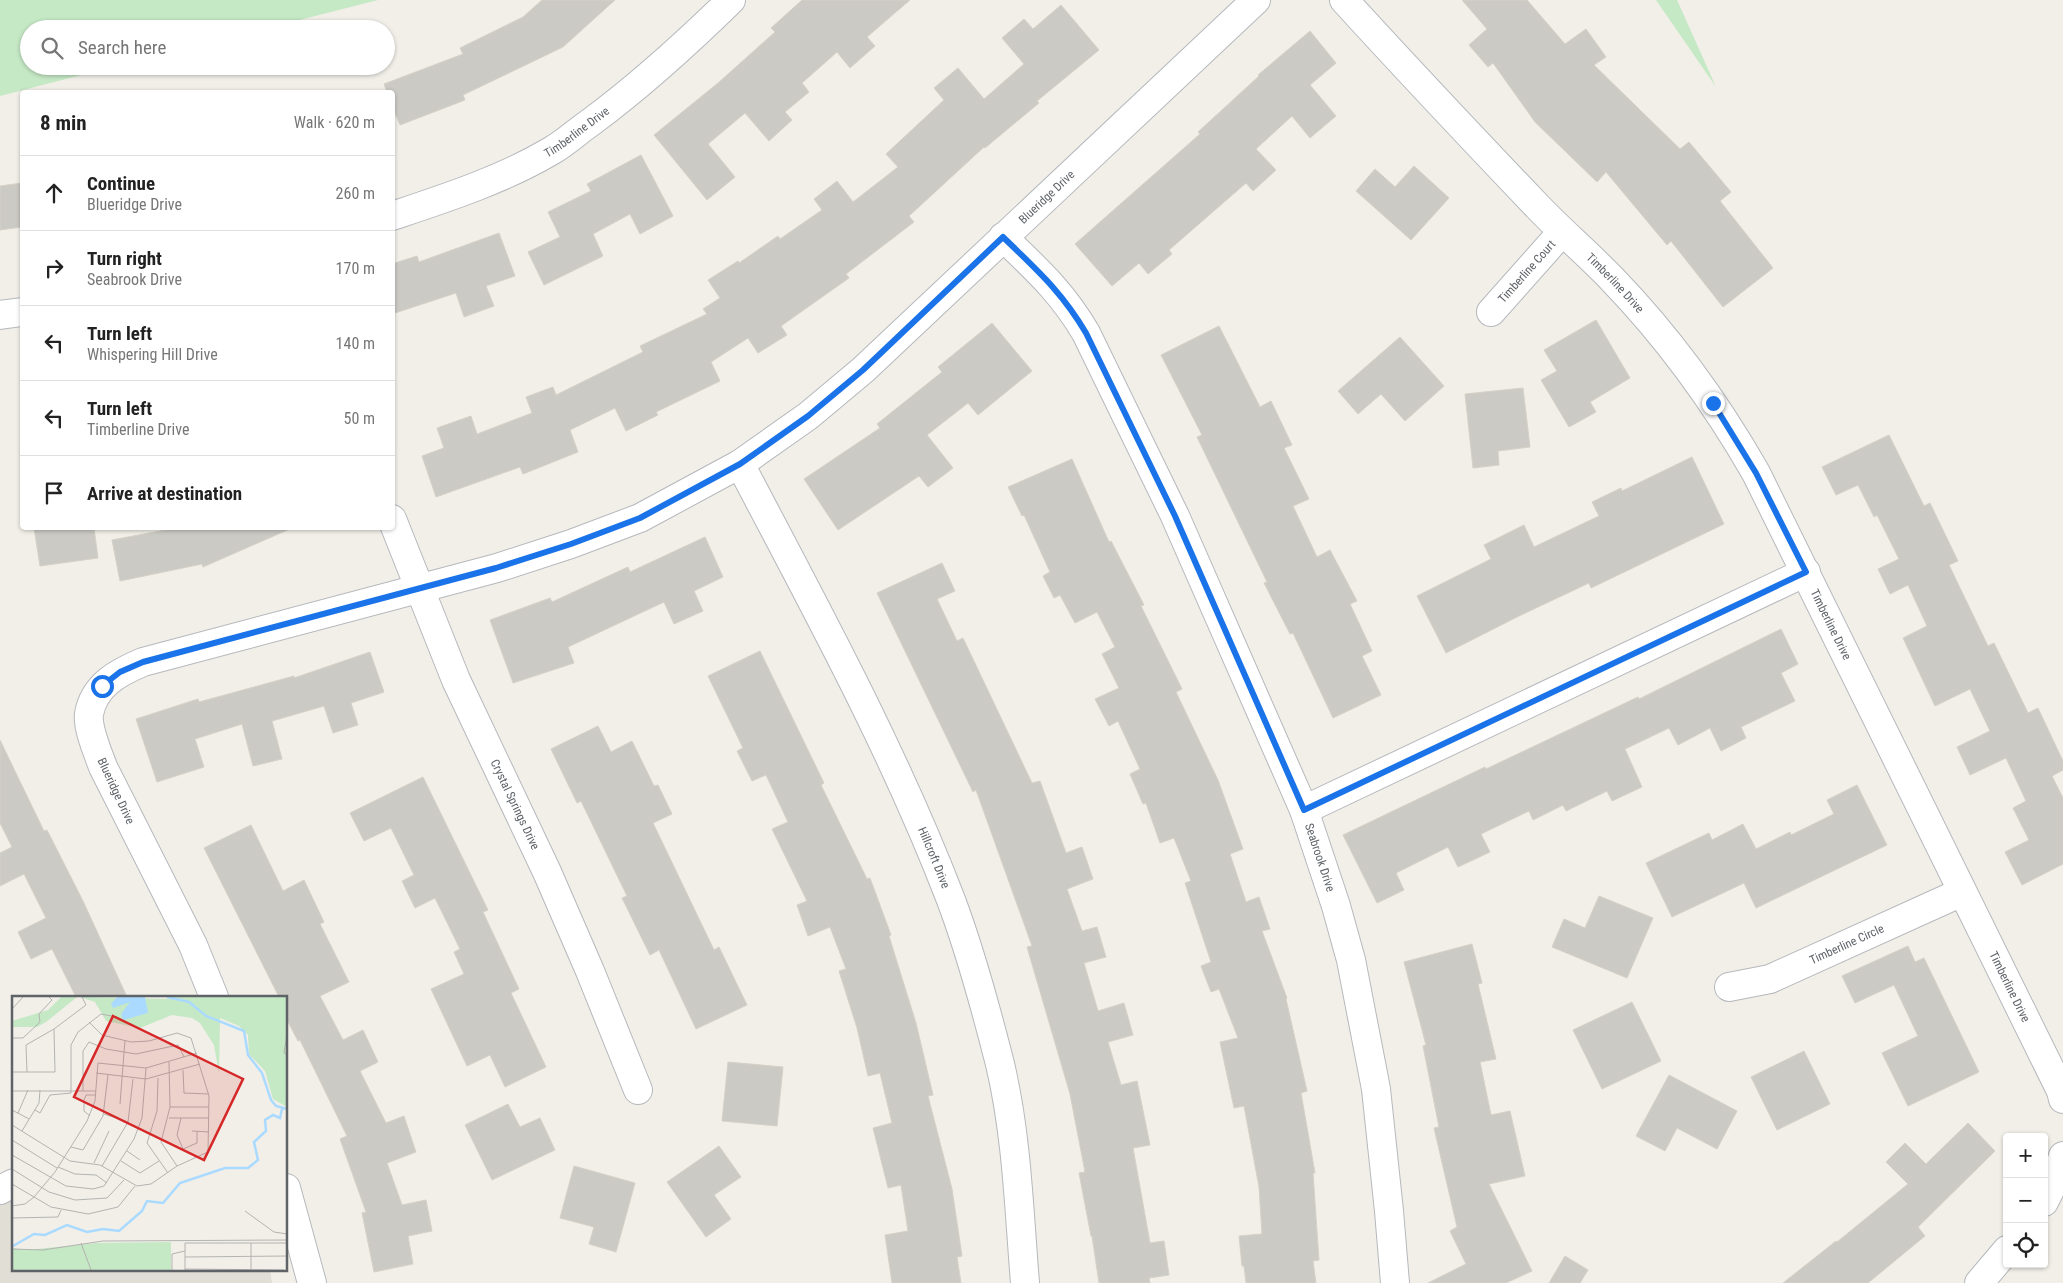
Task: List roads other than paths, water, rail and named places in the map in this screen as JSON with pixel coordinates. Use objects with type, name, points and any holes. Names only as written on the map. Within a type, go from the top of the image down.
[{"type":"street","name":"Timberline Drive","points":[[395,215],[448,197],[500,176],[551,151],[619,101],[688,42],[732,0]]},
{"type":"street","name":"Blueridge Drive","points":[[214,996],[193,945],[102,767],[89,715],[93,702],[102,686],[120,672],[143,662],[418,587],[496,568],[571,544],[640,518],[740,464],[808,416],[863,370],[1256,0]]},
{"type":"street","name":"Timberline Drive","points":[[1344,0],[1436,101],[1562,232],[1612,279],[1653,325],[1713,403],[1756,473],[1806,572],[2061,1091],[2063,1099]]},
{"type":"street","name":"Timberline Court","points":[[1491,312],[1562,232]]},
{"type":"street","name":"Seabrook Drive","points":[[1003,237],[1053,285],[1071,308],[1086,333],[1175,516],[1304,810],[1336,906],[1351,960],[1376,1089],[1390,1211],[1394,1283]]},
{"type":"street","points":[[0,315],[20,312]]},
{"type":"street","name":"Hillcroft Drive","points":[[740,464],[880,736],[951,901],[978,986],[1000,1065],[1013,1130],[1025,1283]]},
{"type":"street","name":"Crystal Springs Drive","points":[[395,527],[456,680],[547,872],[590,970],[638,1090]]},
{"type":"street","points":[[1304,810],[1806,572]]},
{"type":"street","name":"Timberline Circle","points":[[1729,987],[1770,979],[1962,892]]},
{"type":"street","points":[[2048,1193],[2060,1166]]},
{"type":"street","points":[[0,1190],[12,1184]]},
{"type":"street","points":[[288,1195],[312,1283]]},
{"type":"street","points":[[1979,1283],[2003,1255]]}]
